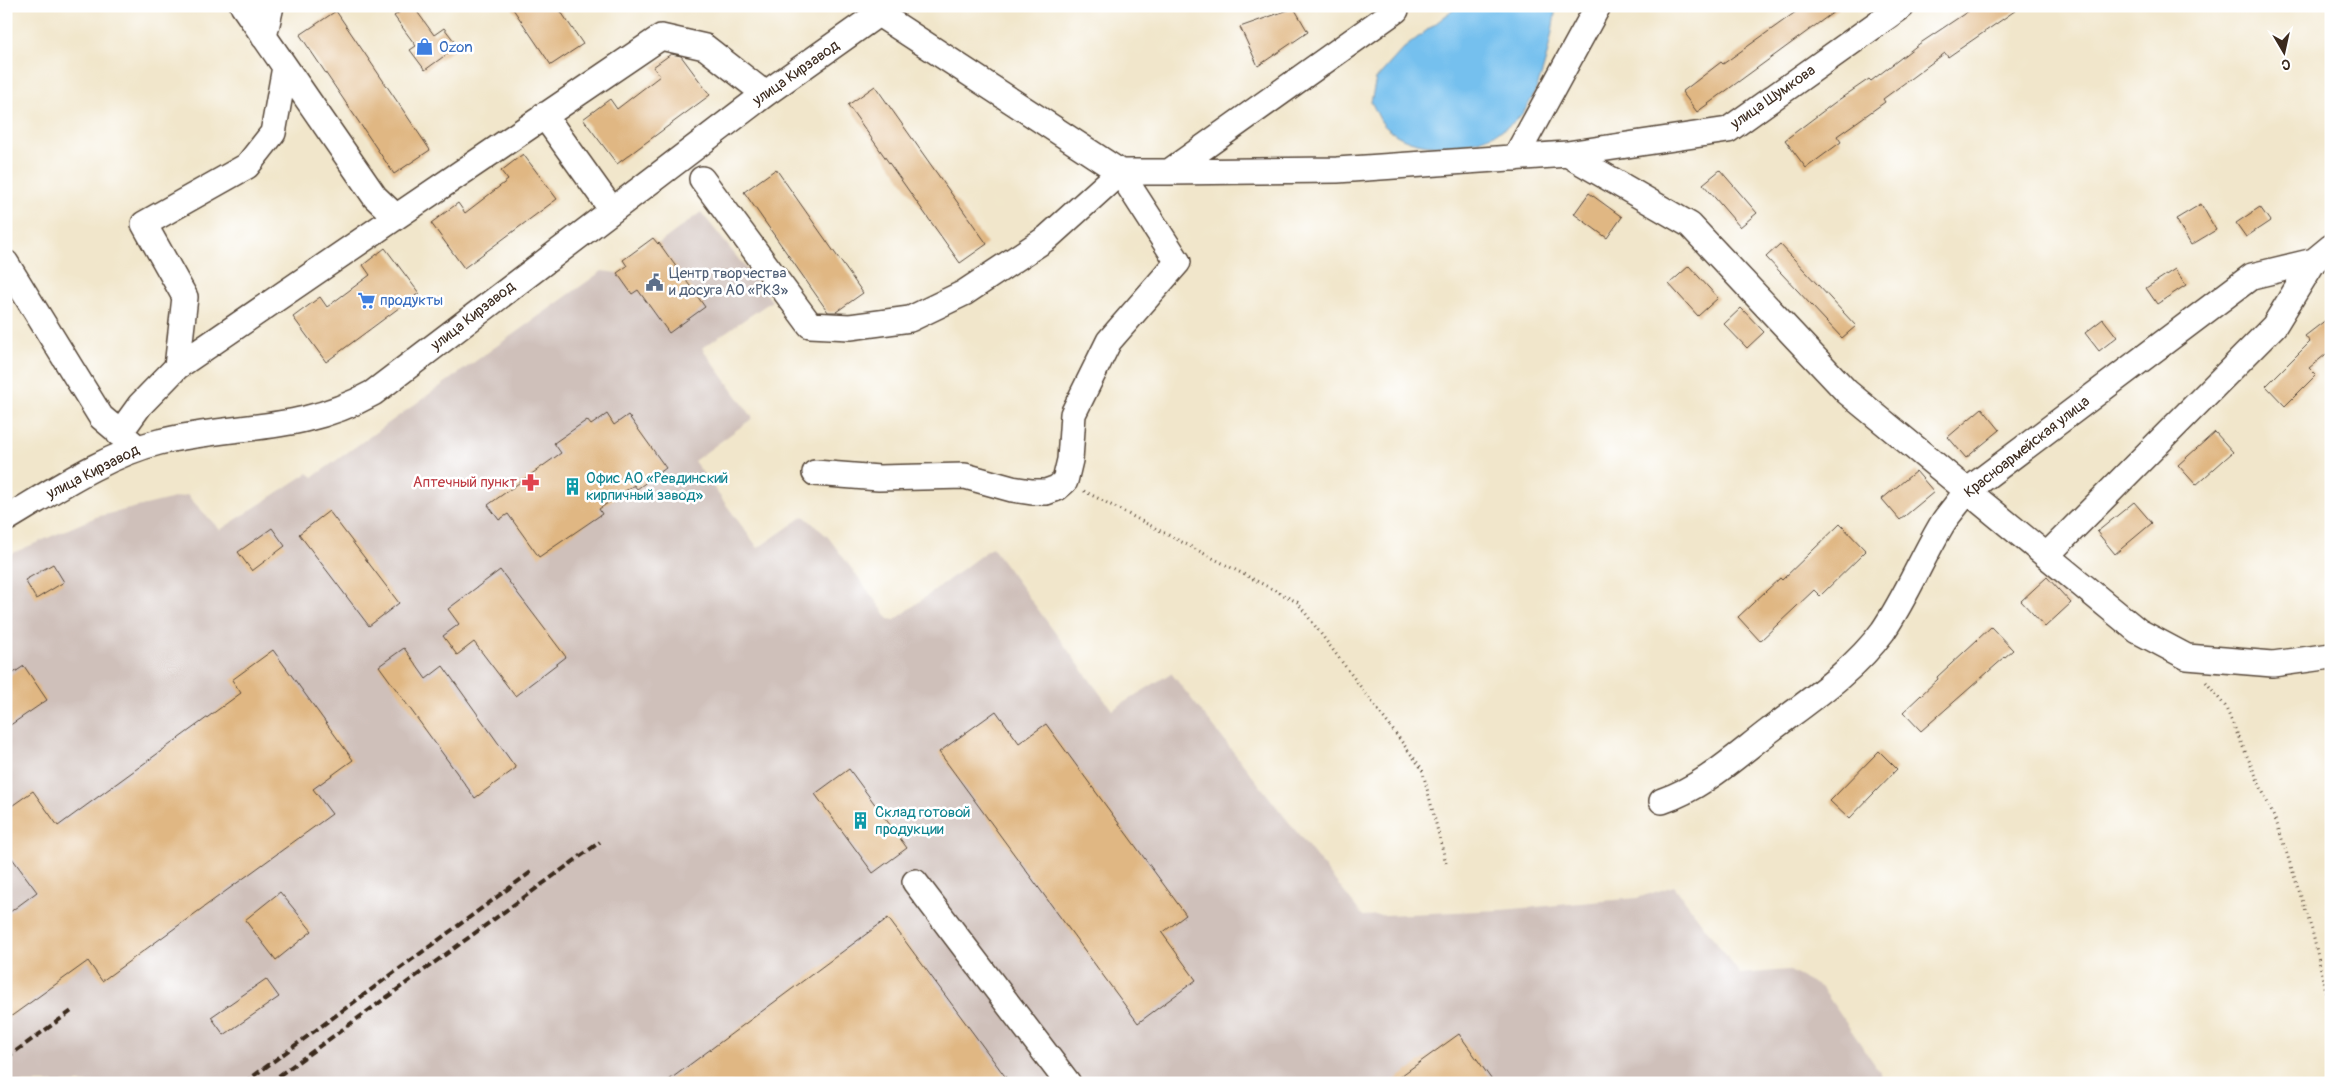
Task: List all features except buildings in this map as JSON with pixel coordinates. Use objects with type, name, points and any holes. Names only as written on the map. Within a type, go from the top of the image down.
[{"type":"street","points":[[243,6],[375,197],[396,217]]},
{"type":"street","points":[[264,37],[271,6]]},
{"type":"street","points":[[1515,158],[1598,6]]},
{"type":"street","name":"улица Шумкова","points":[[1120,172],[1337,170],[1515,158],[1567,154],[1728,130],[1902,6]]},
{"type":"street","points":[[815,474],[886,478],[965,476],[1012,489],[1032,492],[1046,492],[1057,488],[1065,481],[1070,460],[1073,414],[1109,342],[1178,262],[1120,172],[884,10]]},
{"type":"street","name":"улица Кирзавод","points":[[6,519],[90,471],[129,441],[176,438],[303,421],[359,401],[388,383],[765,94],[884,10]]},
{"type":"street","points":[[1169,172],[1396,10]]},
{"type":"street","points":[[6,263],[101,417],[129,441],[140,405],[177,367],[661,37],[705,47],[765,94]]},
{"type":"street","points":[[177,367],[185,297],[144,224],[247,166],[274,133],[285,67]]},
{"type":"street","points":[[544,115],[612,210]]},
{"type":"street","points":[[1567,154],[1690,224],[1847,392],[2138,631],[2187,657],[2273,664],[2331,656]]},
{"type":"street","points":[[702,179],[810,325],[850,327],[910,319],[964,293],[1047,238],[1120,172]]},
{"type":"street","points":[[2047,555],[2274,326],[2322,254]]},
{"type":"street","name":"Красноармейская улица","points":[[1662,801],[1680,795],[1718,770],[1839,678],[1860,657],[1882,632],[1902,602],[1945,521],[1967,491],[2252,276],[2322,254]]},
{"type":"street","points":[[915,882],[1068,1083]]},
{"type":"path","points":[[1065,481],[1297,602],[1422,769],[1446,863]]},
{"type":"path","points":[[2187,657],[2225,706],[2277,824],[2312,930],[2331,1014]]},
{"type":"shaded area","points":[[701,212],[772,301],[702,348],[753,418],[694,461],[758,548],[804,516],[828,537],[889,619],[895,620],[992,547],[1112,710],[1171,673],[1363,916],[1501,910],[1637,898],[1674,886],[1740,974],[1788,970],[1822,988],[1880,1072],[1885,1083],[6,1083],[6,556],[96,517],[187,495],[220,530],[308,473],[313,477],[602,271],[618,273],[627,266],[623,260],[653,238],[658,244]]},
{"type":"water","points":[[1458,6],[1556,6],[1549,48],[1535,92],[1521,115],[1508,126],[1492,135],[1475,141],[1436,146],[1418,143],[1401,137],[1385,126],[1371,102],[1376,79],[1403,49]]},
{"type":"railway","points":[[269,1083],[600,842]]},
{"type":"railway","points":[[244,1083],[531,872]]},
{"type":"railway","points":[[6,1058],[73,1010]]},
{"type":"place","name":"Ozon","points":[[425,47]]},
{"type":"place","name":"Центр творчества и досуга АО «РКЗ»","points":[[655,282]]},
{"type":"place","name":"продукты","points":[[366,300]]},
{"type":"place","name":"Аптечный пункт","points":[[531,482]]},
{"type":"place","name":"Офис АО «Ревдинский кирпичный завод»","points":[[572,487]]},
{"type":"place","name":"Склад готовой продукции","points":[[861,821]]}]
